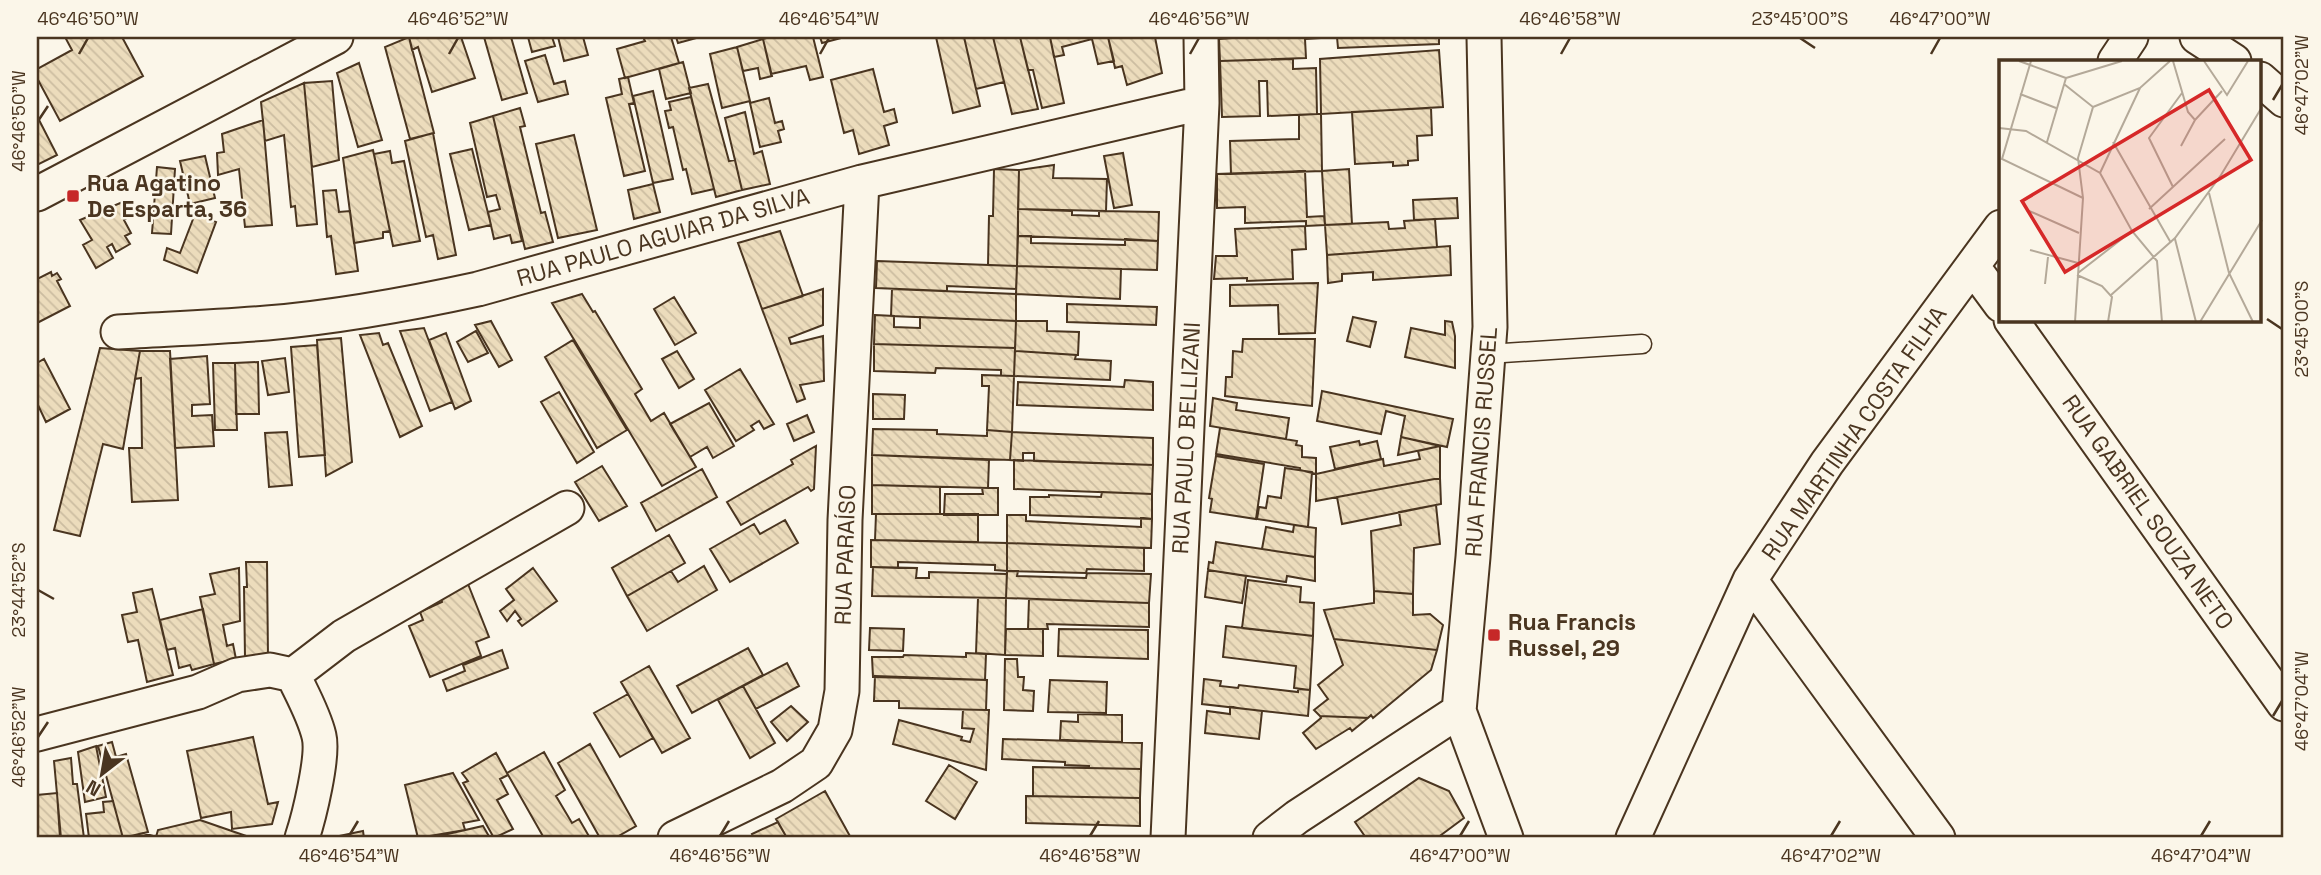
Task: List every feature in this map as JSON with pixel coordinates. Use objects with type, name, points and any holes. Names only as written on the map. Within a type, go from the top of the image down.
[{"type":"street","points":[[37,194],[336,37]]},
{"type":"street","name":"RUA PAULO BELLIZANI","points":[[1168,838],[1202,103],[1201,37]]},
{"type":"street","name":"RUA FRANCIS RUSSEL","points":[[1483,37],[1490,327],[1459,711],[1506,838]]},
{"type":"street","points":[[2116,60],[2132,37]]},
{"type":"street","points":[[2197,37],[2232,60]]},
{"type":"street","points":[[2262,81],[2284,100]]},
{"type":"street","name":"RUA PAULO AGUIAR DA SILVA","points":[[118,332],[269,323],[422,301],[492,285],[862,182],[1202,103]]},
{"type":"street","name":"RUA PARAÍSO","points":[[675,838],[782,786],[816,763],[835,730],[842,691],[845,520],[862,182]]},
{"type":"street","name":"RUA MARTINHA COSTA FILHA","points":[[1633,838],[1750,580],[1827,463],[1999,230]]},
{"type":"street","points":[[1973,267],[1999,302]]},
{"type":"street","name":"RUA GABRIEL SOUZA NETO","points":[[2012,322],[2284,704]]},
{"type":"street","points":[[37,734],[198,692],[237,676],[270,670],[293,675],[344,636],[567,508]]},
{"type":"street","points":[[1750,580],[1938,838]]},
{"type":"street","points":[[293,675],[319,737],[320,753],[302,838]]},
{"type":"street","points":[[1270,838],[1297,817],[1459,711]]},
{"type":"lane","points":[[1488,354],[1642,344]]},
{"type":"building","points":[[65,37],[122,37],[143,76],[60,121],[37,78],[37,69],[72,50]]},
{"type":"building","points":[[409,37],[461,37],[475,78],[432,92],[418,47],[412,50]]},
{"type":"building","points":[[409,37],[434,133],[410,139],[385,47]]},
{"type":"building","points":[[484,37],[511,37],[527,93],[502,100]]},
{"type":"building","points":[[528,37],[552,37],[555,46],[532,52]]},
{"type":"building","points":[[558,37],[583,37],[588,55],[564,61]]},
{"type":"building","points":[[643,37],[671,37],[679,63],[625,78],[617,49],[645,41]]},
{"type":"building","points":[[676,37],[700,37],[678,43]]},
{"type":"building","points":[[813,37],[823,77],[810,80],[806,66],[771,74],[763,39]]},
{"type":"building","points":[[820,37],[845,37],[822,43]]},
{"type":"building","points":[[936,37],[964,37],[980,106],[953,113]]},
{"type":"building","points":[[964,37],[993,37],[1004,82],[976,89]]},
{"type":"building","points":[[993,37],[1020,37],[1038,109],[1012,114]]},
{"type":"building","points":[[1020,37],[1050,37],[1064,103],[1042,108],[1033,70],[1028,70]]},
{"type":"building","points":[[1050,37],[1108,37],[1114,61],[1098,64],[1092,39],[1062,47],[1064,55],[1054,57]]},
{"type":"building","points":[[1108,37],[1155,37],[1162,73],[1127,85],[1122,66],[1115,68]]},
{"type":"building","points":[[1337,37],[1439,37],[1439,44],[1338,48]]},
{"type":"building","points":[[1320,38],[1305,39],[1306,58],[1220,61],[1219,39]]},
{"type":"building","points":[[763,39],[772,76],[760,79],[758,68],[743,71],[737,47]]},
{"type":"building","points":[[737,47],[750,101],[722,108],[710,54]]},
{"type":"building","points":[[1439,50],[1443,107],[1321,114],[1320,59]]},
{"type":"building","points":[[545,55],[554,84],[565,81],[568,94],[538,102],[525,61]]},
{"type":"building","points":[[1293,59],[1293,69],[1316,68],[1317,114],[1268,116],[1267,81],[1259,81],[1260,116],[1222,117],[1220,61]]},
{"type":"building","points":[[683,62],[691,93],[666,99],[659,69]]},
{"type":"building","points":[[359,63],[382,140],[358,147],[337,73]]},
{"type":"building","points":[[873,69],[884,112],[894,109],[897,122],[884,126],[889,145],[859,154],[853,130],[844,133],[831,80]]},
{"type":"building","points":[[628,77],[634,103],[629,104],[645,171],[624,176],[606,98],[622,94],[619,79]]},
{"type":"building","points":[[332,81],[339,160],[312,167],[304,83]]},
{"type":"building","points":[[304,83],[317,224],[297,226],[295,206],[291,207],[284,135],[265,141],[261,102]]},
{"type":"building","points":[[708,84],[729,161],[735,160],[742,190],[716,197],[689,88]]},
{"type":"building","points":[[653,91],[673,179],[653,183],[633,96]]},
{"type":"building","points":[[691,97],[714,189],[692,194],[686,169],[683,170],[673,127],[669,128],[665,111],[671,110],[669,102]]},
{"type":"building","points":[[769,98],[775,123],[782,121],[784,129],[778,131],[781,142],[760,147],[750,103]]},
{"type":"building","points":[[520,108],[525,126],[520,127],[541,213],[545,212],[553,242],[525,249],[493,116]]},
{"type":"building","points":[[1431,108],[1432,135],[1417,136],[1418,160],[1408,161],[1408,165],[1393,166],[1393,162],[1355,164],[1352,112]]},
{"type":"building","points":[[745,112],[754,154],[762,151],[770,184],[742,190],[725,118]]},
{"type":"building","points":[[1321,114],[1322,171],[1231,174],[1230,141],[1299,139],[1299,115]]},
{"type":"building","points":[[37,116],[57,155],[37,165]]},
{"type":"building","points":[[493,116],[522,241],[512,243],[510,235],[494,239],[488,212],[500,209],[496,195],[487,197],[470,123]]},
{"type":"building","points":[[263,120],[272,225],[245,227],[239,169],[218,175],[217,153],[224,152],[222,134]]},
{"type":"building","points":[[433,133],[456,255],[438,259],[433,235],[426,237],[405,141]]},
{"type":"building","points":[[574,135],[597,230],[558,238],[536,144]]},
{"type":"building","points":[[472,149],[491,225],[469,230],[450,154]]},
{"type":"building","points":[[373,150],[390,231],[383,232],[383,238],[354,243],[343,158]]},
{"type":"building","points":[[390,151],[392,163],[404,161],[420,241],[393,246],[374,154]]},
{"type":"building","points":[[1123,153],[1132,205],[1114,208],[1104,156]]},
{"type":"building","points":[[205,156],[215,198],[190,204],[180,161]]},
{"type":"building","points":[[1054,165],[1053,178],[1107,179],[1106,211],[1018,209],[1019,170]]},
{"type":"building","points":[[157,167],[175,169],[171,234],[152,233]]},
{"type":"building","points":[[994,169],[1019,170],[1017,266],[988,265]]},
{"type":"building","points":[[1349,169],[1352,224],[1325,225],[1322,171]]},
{"type":"building","points":[[1305,171],[1307,217],[1324,216],[1325,225],[1306,226],[1306,221],[1245,223],[1245,207],[1217,208],[1217,174]]},
{"type":"building","points":[[653,184],[660,212],[634,219],[628,190]]},
{"type":"building","points":[[336,190],[339,212],[350,211],[358,271],[336,274],[331,236],[327,237],[323,191]]},
{"type":"building","points":[[1457,198],[1458,218],[1414,220],[1413,200]]},
{"type":"building","points":[[125,201],[133,214],[124,220],[131,233],[125,236],[130,244],[116,252],[112,244],[107,247],[113,258],[96,268],[83,245],[92,240],[80,220]]},
{"type":"building","points":[[1018,209],[1072,211],[1072,215],[1099,216],[1099,211],[1159,212],[1158,241],[1018,236]]},
{"type":"building","points":[[195,214],[216,222],[197,273],[164,260],[167,248],[180,253]]},
{"type":"building","points":[[1435,219],[1437,247],[1327,255],[1325,225],[1388,222],[1389,229],[1405,228],[1404,221]]},
{"type":"building","points":[[1305,226],[1306,249],[1292,250],[1293,279],[1214,279],[1216,256],[1237,256],[1235,229]]},
{"type":"building","points":[[780,231],[803,296],[762,309],[738,243]]},
{"type":"building","points":[[1018,236],[1031,236],[1031,243],[1125,245],[1125,239],[1158,241],[1157,270],[1017,266]]},
{"type":"building","points":[[1450,246],[1451,275],[1373,280],[1373,272],[1342,274],[1342,281],[1328,283],[1327,255]]},
{"type":"building","points":[[877,261],[1017,266],[1016,289],[947,286],[947,291],[876,288]]},
{"type":"building","points":[[1017,266],[1121,269],[1120,299],[1016,294]]},
{"type":"building","points":[[51,272],[52,276],[57,273],[61,279],[57,281],[70,306],[37,323],[37,279]]},
{"type":"building","points":[[1318,283],[1315,333],[1279,334],[1278,305],[1230,306],[1230,285]]},
{"type":"building","points":[[823,289],[823,325],[789,338],[791,344],[823,336],[824,381],[800,385],[805,399],[797,402],[762,309]]},
{"type":"building","points":[[892,289],[1016,294],[1016,321],[891,316]]},
{"type":"building","points":[[582,294],[642,389],[635,394],[651,421],[664,413],[696,467],[662,486],[552,303]]},
{"type":"building","points":[[674,297],[696,333],[675,345],[654,309]]},
{"type":"building","points":[[1067,304],[1157,307],[1156,325],[1067,322]]},
{"type":"building","points":[[875,315],[894,316],[894,327],[920,328],[920,317],[1016,321],[1015,348],[874,344]]},
{"type":"building","points":[[1353,317],[1376,322],[1370,347],[1347,341]]},
{"type":"building","points":[[491,321],[512,360],[499,367],[475,325]]},
{"type":"building","points":[[1016,321],[1047,321],[1047,331],[1079,332],[1078,355],[1015,351]]},
{"type":"building","points":[[1445,321],[1452,322],[1455,336],[1455,368],[1405,357],[1411,328],[1445,335]]},
{"type":"building","points":[[424,328],[452,402],[430,411],[400,331]]},
{"type":"building","points":[[476,331],[488,353],[468,362],[457,342]]},
{"type":"building","points":[[379,333],[383,345],[388,343],[422,426],[400,437],[360,335]]},
{"type":"building","points":[[446,333],[471,401],[455,409],[429,340]]},
{"type":"building","points":[[341,338],[352,462],[326,476],[317,340]]},
{"type":"building","points":[[1243,339],[1315,339],[1312,406],[1225,396],[1226,377],[1232,377],[1233,351],[1242,352]]},
{"type":"building","points":[[573,340],[627,430],[597,448],[545,357]]},
{"type":"building","points":[[874,344],[1015,348],[1014,376],[1001,376],[1001,370],[936,368],[935,373],[874,371]]},
{"type":"building","points":[[317,345],[325,455],[299,457],[291,347]]},
{"type":"building","points":[[100,348],[140,351],[123,449],[103,444],[80,536],[54,530]]},
{"type":"building","points":[[140,351],[170,351],[178,500],[132,502],[129,448],[142,448],[141,378],[135,379]]},
{"type":"building","points":[[677,351],[694,379],[679,388],[662,359]]},
{"type":"building","points":[[1015,351],[1076,355],[1075,359],[1111,361],[1110,380],[1014,376]]},
{"type":"building","points":[[207,356],[210,404],[192,405],[192,416],[212,415],[214,446],[175,448],[170,359]]},
{"type":"building","points":[[285,358],[289,392],[268,395],[262,361]]},
{"type":"building","points":[[44,359],[70,409],[46,422],[37,403],[37,363]]},
{"type":"building","points":[[258,362],[259,414],[236,414],[235,363]]},
{"type":"building","points":[[213,363],[235,363],[237,430],[215,430]]},
{"type":"building","points":[[740,369],[774,424],[764,429],[759,421],[751,426],[754,430],[736,441],[705,390]]},
{"type":"building","points":[[982,375],[1014,376],[1012,432],[987,430],[989,386],[982,386]]},
{"type":"building","points":[[1125,380],[1153,382],[1153,410],[1017,405],[1018,382],[1124,387]]},
{"type":"building","points":[[1322,391],[1453,419],[1447,447],[1401,437],[1405,416],[1386,411],[1381,434],[1317,421]]},
{"type":"building","points":[[559,392],[594,452],[577,463],[541,402]]},
{"type":"building","points":[[873,394],[905,395],[904,419],[873,419]]},
{"type":"building","points":[[1213,398],[1237,403],[1236,410],[1289,418],[1286,439],[1210,426]]},
{"type":"building","points":[[709,403],[734,446],[713,458],[707,447],[690,457],[670,424]]},
{"type":"building","points":[[807,415],[814,432],[794,441],[787,424]]},
{"type":"building","points":[[1220,428],[1297,441],[1296,445],[1302,446],[1302,457],[1316,458],[1316,474],[1300,468],[1216,454]]},
{"type":"building","points":[[873,429],[937,430],[937,434],[987,436],[987,430],[1012,432],[1010,460],[872,455]]},
{"type":"building","points":[[287,432],[292,485],[269,487],[265,433]]},
{"type":"building","points":[[1012,432],[1153,438],[1153,465],[1034,461],[1034,453],[1023,453],[1023,461],[1010,460]]},
{"type":"building","points":[[1401,437],[1440,446],[1398,455]]},
{"type":"building","points":[[1359,441],[1360,445],[1377,441],[1381,459],[1335,469],[1330,447]]},
{"type":"building","points":[[816,446],[814,489],[811,491],[808,487],[741,525],[727,502],[793,464],[791,460]]},
{"type":"building","points":[[1440,446],[1440,478],[1316,501],[1316,474],[1383,459],[1384,466],[1420,459],[1418,451]]},
{"type":"building","points":[[872,455],[989,460],[988,488],[872,485]]},
{"type":"building","points":[[1216,456],[1264,464],[1256,519],[1210,512],[1212,499],[1209,498]]},
{"type":"building","points":[[1014,460],[1153,465],[1152,494],[1014,489]]},
{"type":"building","points":[[602,466],[627,506],[599,521],[575,482]]},
{"type":"building","points":[[1285,468],[1312,472],[1308,527],[1257,519],[1259,507],[1266,508],[1268,496],[1281,498]]},
{"type":"building","points":[[702,469],[717,497],[656,531],[641,503]]},
{"type":"building","points":[[1440,478],[1441,504],[1342,524],[1337,497]]},
{"type":"building","points":[[872,485],[940,487],[940,514],[872,514]]},
{"type":"building","points":[[982,488],[998,488],[998,515],[944,515],[945,494],[983,494]]},
{"type":"building","points":[[1102,492],[1152,494],[1152,519],[1030,515],[1030,497],[1101,497]]},
{"type":"building","points":[[1436,505],[1440,544],[1414,548],[1413,594],[1374,591],[1371,531],[1401,525],[1399,512]]},
{"type":"building","points":[[876,514],[978,514],[978,542],[875,540]]},
{"type":"building","points":[[1007,515],[1026,515],[1026,521],[1141,527],[1141,518],[1152,519],[1151,548],[1007,543]]},
{"type":"building","points":[[785,520],[798,543],[730,582],[710,549],[754,524],[760,534]]},
{"type":"building","points":[[1294,525],[1316,528],[1315,557],[1262,549],[1266,527],[1293,532]]},
{"type":"building","points":[[669,535],[685,563],[627,596],[612,568]]},
{"type":"building","points":[[871,540],[1007,543],[1007,571],[995,570],[995,565],[898,562],[898,568],[871,567]]},
{"type":"building","points":[[1216,542],[1315,557],[1315,581],[1287,576],[1286,582],[1208,570],[1209,562],[1213,563]]},
{"type":"building","points":[[1007,543],[1144,548],[1144,571],[1007,571]]},
{"type":"building","points":[[246,562],[267,562],[268,657],[245,657]]},
{"type":"building","points":[[704,566],[717,590],[647,631],[627,596],[671,571],[678,582]]},
{"type":"building","points":[[873,567],[917,568],[916,578],[929,578],[929,572],[1007,574],[1006,598],[872,596]]},
{"type":"building","points":[[239,568],[240,621],[223,625],[227,646],[233,644],[236,659],[214,664],[200,597],[215,594],[210,574]]},
{"type":"building","points":[[533,568],[557,601],[522,626],[515,611],[507,621],[500,611],[514,600],[506,589]]},
{"type":"building","points":[[1208,570],[1246,576],[1242,603],[1205,597]]},
{"type":"building","points":[[1007,571],[1018,571],[1017,576],[1086,578],[1087,573],[1151,574],[1149,603],[1006,598]]},
{"type":"building","points":[[1248,580],[1301,587],[1300,602],[1314,603],[1313,636],[1242,628]]},
{"type":"building","points":[[468,584],[489,637],[476,642],[481,656],[430,677],[409,626],[423,620],[420,612],[442,602],[440,595]]},
{"type":"building","points":[[152,589],[173,675],[147,682],[138,640],[128,642],[122,615],[137,612],[133,593]]},
{"type":"building","points":[[1374,591],[1413,594],[1413,615],[1430,614],[1443,625],[1437,650],[1334,639],[1324,610],[1374,603]]},
{"type":"building","points":[[978,598],[1006,598],[1005,655],[976,653]]},
{"type":"building","points":[[1029,599],[1149,603],[1149,627],[1047,624],[1048,629],[1028,629]]},
{"type":"building","points":[[203,609],[214,664],[192,670],[190,665],[179,668],[175,648],[167,650],[160,620]]},
{"type":"building","points":[[1226,626],[1313,636],[1310,690],[1294,688],[1296,666],[1223,657]]},
{"type":"building","points":[[870,628],[904,629],[903,651],[869,650]]},
{"type":"building","points":[[1006,629],[1043,629],[1043,656],[1005,655]]},
{"type":"building","points":[[1059,629],[1148,630],[1148,659],[1058,656]]},
{"type":"building","points":[[1334,639],[1437,650],[1431,670],[1373,718],[1371,715],[1368,718],[1320,716],[1314,710],[1328,699],[1318,685],[1343,665]]},
{"type":"building","points":[[748,648],[763,675],[692,713],[677,686]]},
{"type":"building","points":[[502,650],[508,668],[447,691],[443,680],[465,671],[463,665]]},
{"type":"building","points":[[966,653],[986,654],[985,680],[873,677],[872,657],[966,657]]},
{"type":"building","points":[[1005,659],[1017,659],[1018,677],[1024,677],[1023,690],[1034,691],[1033,711],[1004,710]]},
{"type":"building","points":[[787,663],[799,686],[756,709],[743,686]]},
{"type":"building","points":[[649,666],[690,738],[662,753],[621,682]]},
{"type":"building","points":[[875,676],[987,680],[986,710],[899,708],[899,701],[874,701]]},
{"type":"building","points":[[1204,679],[1221,681],[1220,686],[1238,688],[1239,685],[1298,692],[1298,689],[1310,690],[1308,716],[1202,704]]},
{"type":"building","points":[[1050,680],[1107,682],[1106,713],[1048,712]]},
{"type":"building","points":[[743,686],[775,743],[750,758],[718,700]]},
{"type":"building","points":[[628,694],[653,738],[620,757],[594,713]]},
{"type":"building","points":[[791,706],[808,722],[787,741],[771,722]]},
{"type":"building","points":[[1230,707],[1262,711],[1259,739],[1205,733],[1207,711],[1230,714]]},
{"type":"building","points":[[963,710],[989,710],[986,770],[893,744],[899,720],[962,737],[961,740],[970,742],[974,729],[962,728]]},
{"type":"building","points":[[1078,714],[1122,715],[1122,742],[1060,740],[1061,721],[1078,722]]},
{"type":"building","points":[[1320,716],[1368,718],[1352,731],[1350,728],[1316,749],[1303,733],[1321,718]]},
{"type":"building","points":[[253,737],[268,804],[278,802],[272,824],[232,829],[231,812],[201,818],[187,751]]},
{"type":"building","points":[[1003,739],[1142,743],[1141,769],[1089,768],[1065,765],[1065,762],[1002,759]]},
{"type":"building","points":[[112,742],[116,757],[126,754],[148,832],[123,838],[98,746]]},
{"type":"building","points":[[590,744],[636,826],[615,838],[600,838],[558,763]]},
{"type":"building","points":[[96,746],[106,797],[85,802],[78,752]]},
{"type":"building","points":[[544,752],[565,790],[556,796],[572,823],[579,819],[590,838],[544,838],[507,773]]},
{"type":"building","points":[[496,753],[508,775],[500,779],[508,794],[497,800],[513,829],[494,838],[463,783],[468,781],[462,773]]},
{"type":"building","points":[[71,758],[73,784],[77,784],[84,838],[61,838],[54,761]]},
{"type":"building","points":[[949,765],[977,782],[955,819],[926,801]]},
{"type":"building","points":[[1033,767],[1141,769],[1140,798],[1033,796]]},
{"type":"building","points":[[453,773],[479,820],[463,823],[465,830],[418,838],[405,785]]},
{"type":"building","points":[[1419,778],[1449,791],[1464,818],[1437,838],[1360,838],[1364,835],[1355,822]]},
{"type":"building","points":[[825,791],[851,838],[787,838],[776,819]]},
{"type":"building","points":[[57,793],[60,838],[38,838],[37,795]]},
{"type":"building","points":[[1026,796],[1140,798],[1140,826],[1026,823]]},
{"type":"building","points":[[113,801],[123,838],[89,838],[86,814],[104,812],[103,802]]},
{"type":"building","points":[[200,820],[252,838],[156,837],[158,830]]},
{"type":"building","points":[[778,822],[787,838],[754,838],[752,834]]},
{"type":"building","points":[[483,826],[490,838],[430,838]]},
{"type":"building","points":[[363,831],[364,838],[334,837]]},
{"type":"building","points":[[143,833],[160,838],[121,838],[127,837]]},
{"type":"place","name":"Rua Agatino De Esparta, 36","points":[[73,196]]},
{"type":"place","name":"Rua Francis Russel, 29","points":[[1494,635]]}]
